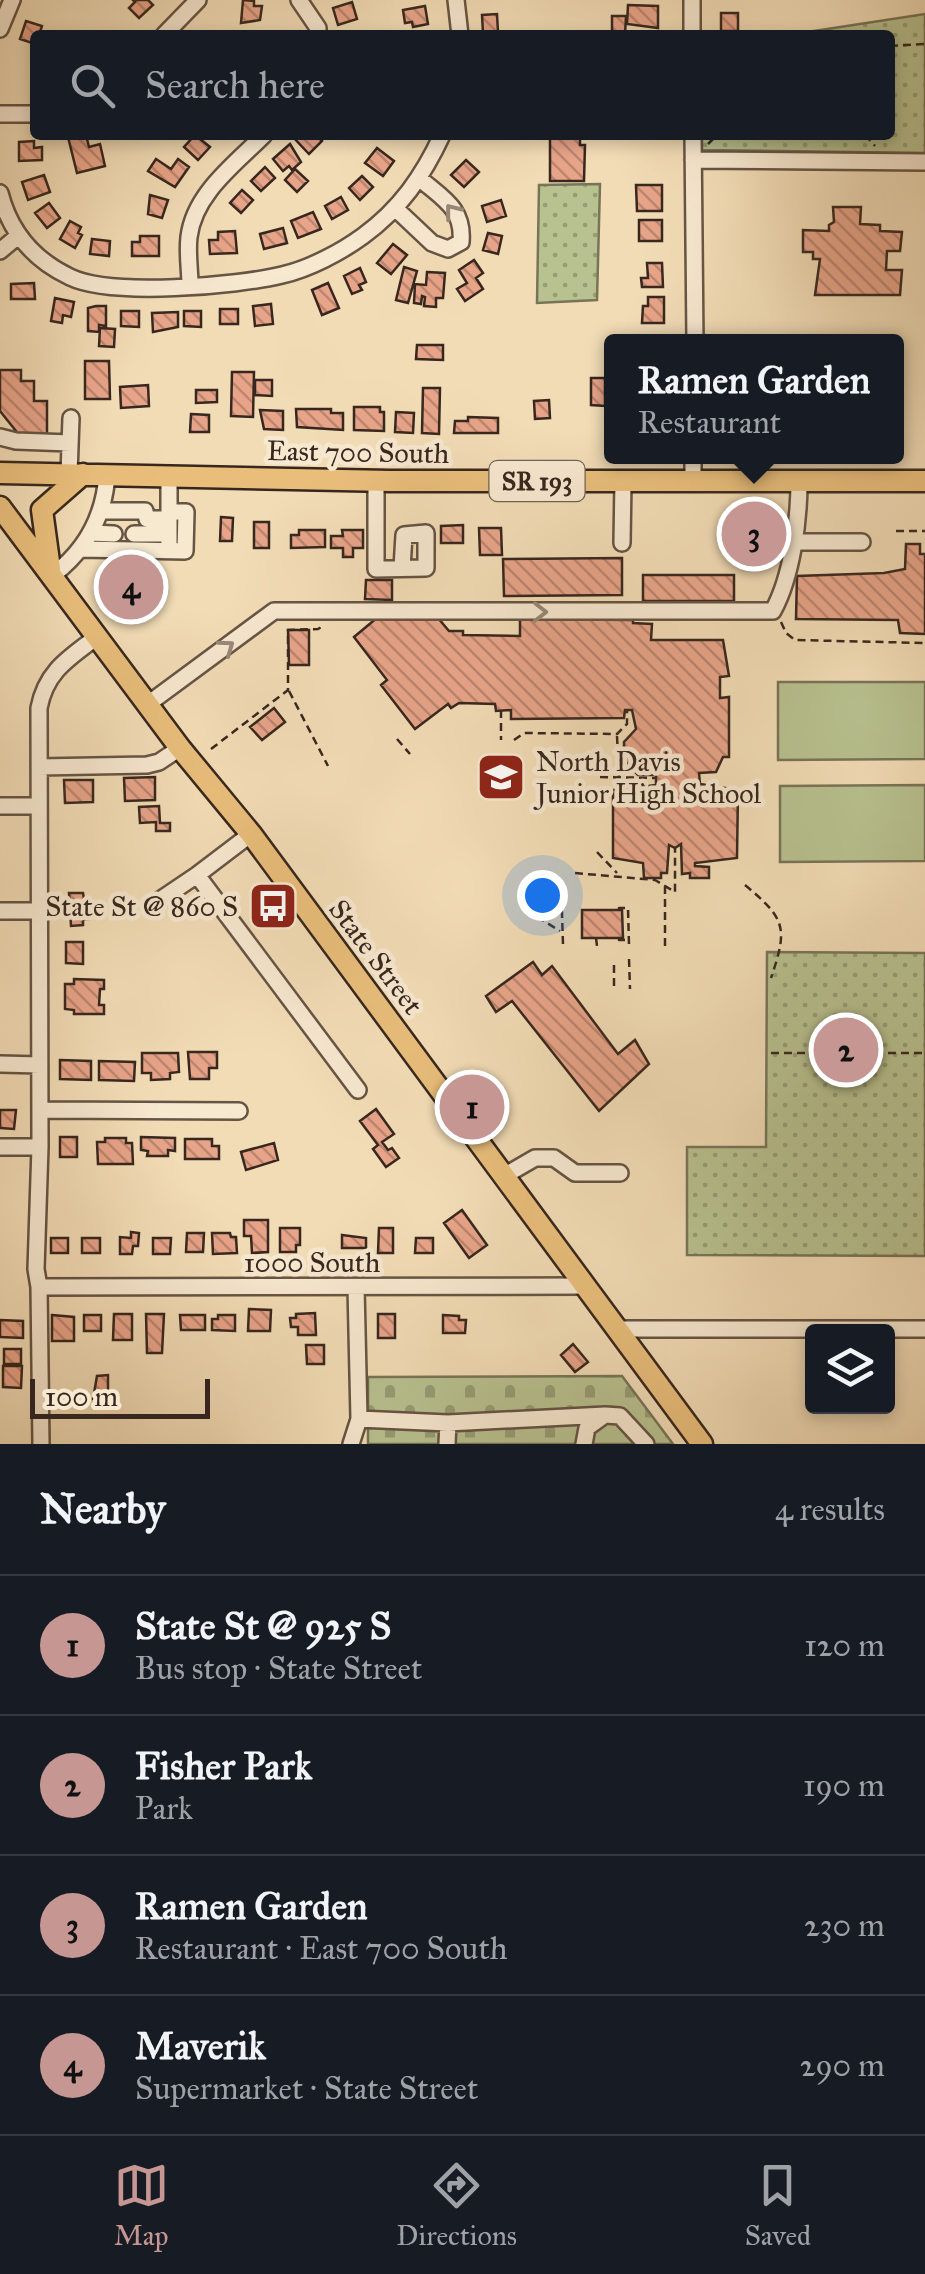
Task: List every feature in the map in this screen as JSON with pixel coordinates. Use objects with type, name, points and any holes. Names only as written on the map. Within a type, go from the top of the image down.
[{"type":"main road","name":"SR 193","points":[[0,473],[160,476]]},
{"type":"main road","points":[[48,563],[43,506],[76,474]]},
{"type":"main road","name":"East 700 South","points":[[160,476],[925,481]]},
{"type":"main road","name":"State Street","points":[[0,506],[48,563],[180,748],[251,834],[699,1443]]},
{"type":"street","points":[[0,29],[12,0]]},
{"type":"street","points":[[169,30],[198,0]]},
{"type":"street","points":[[299,0],[318,30]]},
{"type":"street","points":[[456,0],[459,30]]},
{"type":"street","points":[[692,0],[692,30]]},
{"type":"street","points":[[0,114],[30,114]]},
{"type":"street","points":[[190,286],[189,236],[196,211],[212,186],[259,140]]},
{"type":"street","points":[[0,194],[18,236],[40,260],[74,279],[106,286],[190,286],[285,275],[361,238],[396,209],[439,140]]},
{"type":"street","points":[[695,334],[693,160],[699,141]]},
{"type":"street","points":[[693,160],[925,162]]},
{"type":"street","points":[[396,209],[432,243],[448,250],[462,242],[463,225],[455,209],[419,178]]},
{"type":"street","points":[[0,251],[18,236]]},
{"type":"street","points":[[71,418],[70,443],[76,474]]},
{"type":"street","points":[[0,438],[70,443]]},
{"type":"street","points":[[693,464],[693,481]]},
{"type":"street","points":[[104,523],[107,475]]},
{"type":"street","points":[[160,476],[169,529]]},
{"type":"street","points":[[376,480],[376,569],[426,568],[426,533],[404,535],[402,568]]},
{"type":"street","points":[[148,704],[274,612],[776,608],[788,576],[799,481]]},
{"type":"street","points":[[622,482],[622,543]]},
{"type":"street","points":[[48,563],[77,557],[104,523],[145,512],[138,523],[169,529]]},
{"type":"street","points":[[81,549],[169,529]]},
{"type":"street","points":[[792,542],[862,542]]},
{"type":"street","points":[[40,1444],[36,1270],[40,1147],[38,708],[43,685],[56,669],[98,636]]},
{"type":"street","points":[[39,766],[147,765],[180,748]]},
{"type":"street","points":[[0,806],[39,806]]},
{"type":"street","points":[[151,906],[251,834]]},
{"type":"street","points":[[197,875],[358,1090]]},
{"type":"street","points":[[0,910],[39,911]]},
{"type":"street","points":[[0,1064],[40,1065]]},
{"type":"street","points":[[40,1110],[240,1111]]},
{"type":"street","points":[[0,1147],[40,1147]]},
{"type":"street","points":[[504,1176],[536,1158],[554,1158],[575,1173],[620,1174]]},
{"type":"street","name":"1000 South","points":[[39,1287],[585,1286]]},
{"type":"street","points":[[351,1444],[358,1420],[356,1287]]},
{"type":"street","points":[[616,1329],[925,1329]]},
{"type":"street","points":[[358,1420],[448,1423],[605,1414],[620,1416],[646,1444]]},
{"type":"street","points":[[584,1444],[587,1428],[605,1414]]},
{"type":"street","points":[[447,1444],[448,1423]]},
{"type":"path","points":[[895,46],[925,44]]},
{"type":"path","points":[[896,531],[925,532]]},
{"type":"path","points":[[328,766],[288,690],[288,630],[318,629],[345,613]]},
{"type":"path","points":[[779,616],[786,633],[795,640],[925,642]]},
{"type":"path","points":[[210,749],[288,690]]},
{"type":"path","points":[[501,710],[501,740]]},
{"type":"path","points":[[514,740],[524,733],[617,734],[627,724],[627,710]]},
{"type":"path","points":[[617,734],[619,777]]},
{"type":"path","points":[[397,739],[410,754]]},
{"type":"path","points":[[600,777],[656,778]]},
{"type":"path","points":[[575,872],[655,880],[674,892],[676,848]]},
{"type":"path","points":[[597,852],[618,874]]},
{"type":"path","points":[[561,884],[563,944]]},
{"type":"path","points":[[745,885],[772,907],[782,931],[782,945],[771,978]]},
{"type":"path","points":[[665,886],[665,946]]},
{"type":"path","points":[[619,910],[628,908],[629,942],[619,938]]},
{"type":"path","points":[[526,910],[562,932]]},
{"type":"path","points":[[596,938],[596,946]]},
{"type":"path","points":[[630,960],[630,989]]},
{"type":"path","points":[[614,964],[614,989]]},
{"type":"path","points":[[771,1053],[925,1053]]},
{"type":"green space","points":[[925,14],[925,153],[702,150],[702,140],[895,140],[895,30],[821,30]]},
{"type":"green space","points":[[600,184],[597,300],[537,303],[539,185]]},
{"type":"green space","points":[[778,682],[925,682],[925,759],[778,760]]},
{"type":"green space","points":[[925,785],[925,861],[780,862],[780,786]]},
{"type":"green space","points":[[767,952],[925,953],[925,1256],[687,1255],[687,1147],[766,1147]]},
{"type":"green space","points":[[622,1376],[673,1444],[368,1444],[368,1377]]},
{"type":"building","points":[[133,0],[148,0],[153,5],[139,18],[129,8]]},
{"type":"building","points":[[243,0],[262,6],[260,20],[241,23]]},
{"type":"building","points":[[352,2],[357,19],[338,25],[333,8]]},
{"type":"building","points":[[628,5],[658,6],[658,28],[627,24]]},
{"type":"building","points":[[425,6],[428,24],[413,27],[412,22],[405,23],[403,10]]},
{"type":"building","points":[[721,13],[738,13],[738,30],[721,30]]},
{"type":"building","points":[[497,14],[498,30],[483,30],[482,15]]},
{"type":"building","points":[[612,16],[626,16],[625,30],[612,30]]},
{"type":"building","points":[[26,21],[42,26],[41,30],[30,30],[30,42],[20,39]]},
{"type":"building","points":[[69,140],[87,140],[89,147],[100,144],[105,166],[77,173]]},
{"type":"building","points":[[190,140],[201,140],[210,147],[198,160],[184,147]]},
{"type":"building","points":[[296,140],[321,140],[309,154]]},
{"type":"building","points":[[550,140],[580,140],[580,145],[585,145],[584,181],[550,181]]},
{"type":"building","points":[[34,141],[34,148],[42,147],[42,160],[19,161],[19,142]]},
{"type":"building","points":[[290,144],[301,162],[292,170],[289,166],[283,171],[273,159]]},
{"type":"building","points":[[377,148],[394,161],[383,176],[365,163]]},
{"type":"building","points":[[156,159],[171,169],[178,159],[189,167],[175,187],[148,171]]},
{"type":"building","points":[[466,160],[479,172],[464,187],[451,175]]},
{"type":"building","points":[[265,167],[275,178],[261,191],[251,181]]},
{"type":"building","points":[[295,169],[308,181],[297,192],[285,180]]},
{"type":"building","points":[[44,175],[50,192],[28,200],[22,182]]},
{"type":"building","points":[[362,176],[373,187],[360,200],[349,188]]},
{"type":"building","points":[[636,185],[662,185],[662,211],[637,211]]},
{"type":"building","points":[[242,190],[253,200],[241,213],[230,203]]},
{"type":"building","points":[[150,195],[168,200],[162,218],[148,214]]},
{"type":"building","points":[[341,197],[348,210],[332,219],[325,206]]},
{"type":"building","points":[[501,200],[506,216],[487,222],[482,206]]},
{"type":"building","points":[[49,203],[60,218],[47,228],[35,213]]},
{"type":"building","points":[[833,207],[861,207],[860,224],[880,225],[880,231],[902,232],[900,251],[887,251],[886,270],[902,270],[900,295],[815,295],[820,259],[813,259],[813,252],[803,252],[803,230],[829,231],[834,222]]},
{"type":"building","points":[[313,212],[321,229],[298,238],[291,221]]},
{"type":"building","points":[[639,220],[662,220],[662,241],[639,241]]},
{"type":"building","points":[[70,221],[81,227],[78,233],[82,235],[75,248],[60,239]]},
{"type":"building","points":[[283,228],[287,243],[264,249],[260,234]]},
{"type":"building","points":[[235,231],[237,253],[210,254],[209,240],[218,240],[218,232]]},
{"type":"building","points":[[488,233],[502,236],[498,254],[483,250]]},
{"type":"building","points":[[140,236],[159,236],[159,256],[132,256],[132,242],[140,242]]},
{"type":"building","points":[[92,239],[110,241],[109,256],[90,254]]},
{"type":"building","points":[[393,244],[407,255],[391,274],[377,263]]},
{"type":"building","points":[[474,260],[483,273],[476,278],[483,289],[465,301],[457,289],[467,283],[459,270]]},
{"type":"building","points":[[647,263],[662,263],[663,287],[642,287],[641,278],[648,278]]},
{"type":"building","points":[[404,267],[417,271],[408,303],[396,300]]},
{"type":"building","points":[[360,268],[366,282],[359,285],[362,290],[352,294],[344,276]]},
{"type":"building","points":[[427,272],[445,273],[443,298],[436,298],[436,307],[424,306],[422,296],[421,304],[414,303],[415,284],[426,285]]},
{"type":"building","points":[[34,283],[35,299],[11,299],[11,284]]},
{"type":"building","points":[[328,283],[339,308],[322,315],[312,290]]},
{"type":"building","points":[[648,297],[664,297],[664,323],[642,323]]},
{"type":"building","points":[[55,298],[74,302],[71,317],[63,315],[62,323],[51,321]]},
{"type":"building","points":[[271,304],[273,324],[255,326],[253,306]]},
{"type":"building","points":[[106,306],[106,326],[99,325],[99,332],[88,331],[88,308]]},
{"type":"building","points":[[220,309],[238,309],[238,324],[220,324]]},
{"type":"building","points":[[121,311],[139,311],[139,327],[121,326]]},
{"type":"building","points":[[184,311],[201,311],[201,327],[184,326]]},
{"type":"building","points":[[178,312],[178,327],[153,332],[152,313]]},
{"type":"building","points":[[100,328],[115,329],[114,347],[99,346]]},
{"type":"building","points":[[417,345],[443,345],[443,360],[416,359]]},
{"type":"building","points":[[85,361],[109,361],[110,399],[85,399]]},
{"type":"building","points":[[0,370],[21,370],[21,381],[34,381],[34,401],[47,401],[47,435],[20,436],[0,411]]},
{"type":"building","points":[[232,372],[254,372],[253,417],[231,416]]},
{"type":"building","points":[[591,378],[604,378],[604,406],[591,405]]},
{"type":"building","points":[[255,380],[272,380],[272,396],[255,395]]},
{"type":"building","points":[[148,385],[149,406],[121,408],[120,387]]},
{"type":"building","points":[[423,388],[440,388],[439,434],[422,433]]},
{"type":"building","points":[[196,390],[217,390],[217,402],[196,403]]},
{"type":"building","points":[[549,400],[550,418],[535,419],[534,401]]},
{"type":"building","points":[[354,407],[380,407],[380,412],[384,412],[384,431],[354,430]]},
{"type":"building","points":[[296,409],[343,413],[343,430],[297,427]]},
{"type":"building","points":[[260,410],[283,411],[283,430],[264,429]]},
{"type":"building","points":[[396,412],[414,413],[413,433],[395,432]]},
{"type":"building","points":[[191,414],[209,415],[209,432],[190,432]]},
{"type":"building","points":[[468,417],[498,418],[498,433],[454,433],[455,421],[468,421]]},
{"type":"building","points":[[221,517],[233,518],[232,541],[220,541]]},
{"type":"building","points":[[254,522],[269,522],[269,548],[254,548]]},
{"type":"building","points":[[747,522],[762,522],[761,547],[747,547]]},
{"type":"building","points":[[463,525],[463,543],[441,543],[441,526]]},
{"type":"building","points":[[479,528],[501,528],[502,555],[480,555]]},
{"type":"building","points":[[299,530],[325,530],[325,547],[291,548],[291,535],[299,535]]},
{"type":"building","points":[[342,530],[363,530],[363,548],[353,548],[353,557],[343,557],[343,548],[331,548],[331,536],[343,536]]},
{"type":"building","points":[[906,544],[920,544],[920,554],[925,554],[925,634],[900,633],[898,620],[796,619],[797,576],[905,569]]},
{"type":"building","points":[[622,558],[622,595],[504,596],[503,559]]},
{"type":"building","points":[[643,575],[734,575],[734,601],[643,601]]},
{"type":"building","points":[[112,576],[150,576],[150,597],[112,597]]},
{"type":"building","points":[[366,580],[392,580],[392,600],[365,599]]},
{"type":"building","points":[[378,617],[438,618],[449,631],[463,631],[463,635],[520,636],[520,619],[633,620],[652,624],[651,640],[723,640],[729,676],[720,677],[720,698],[729,697],[729,757],[723,757],[716,772],[699,773],[700,784],[738,790],[737,858],[695,863],[709,867],[709,878],[690,878],[690,873],[682,874],[681,844],[675,848],[669,845],[667,873],[661,873],[661,878],[644,878],[643,863],[613,858],[613,790],[656,785],[656,775],[638,775],[624,761],[624,742],[636,729],[632,710],[625,710],[624,718],[511,719],[511,710],[496,711],[495,704],[459,703],[451,708],[448,704],[415,729],[381,685],[387,680],[354,637]]},
{"type":"building","points":[[288,630],[309,630],[309,665],[289,665]]},
{"type":"building","points":[[274,708],[285,722],[262,740],[250,727]]},
{"type":"building","points":[[155,777],[155,800],[125,801],[124,778]]},
{"type":"building","points":[[64,780],[93,780],[93,802],[65,803]]},
{"type":"building","points":[[159,806],[160,823],[170,823],[170,831],[156,831],[156,822],[140,823],[139,807]]},
{"type":"building","points":[[69,893],[83,893],[84,899],[89,899],[89,919],[83,919],[83,925],[71,926]]},
{"type":"building","points":[[582,910],[622,910],[623,938],[582,938]]},
{"type":"building","points":[[66,942],[83,942],[83,964],[66,963]]},
{"type":"building","points":[[533,962],[542,975],[552,966],[618,1054],[635,1040],[649,1064],[599,1111],[512,1001],[496,1012],[486,996]]},
{"type":"building","points":[[74,979],[104,980],[99,1005],[104,1005],[104,1014],[74,1014],[74,1010],[65,1009],[65,984],[74,984]]},
{"type":"building","points":[[188,1052],[217,1052],[217,1068],[209,1068],[209,1079],[190,1079]]},
{"type":"building","points":[[142,1053],[178,1053],[179,1072],[170,1073],[170,1079],[151,1080],[151,1073],[142,1073]]},
{"type":"building","points":[[60,1060],[91,1061],[91,1080],[60,1079]]},
{"type":"building","points":[[99,1061],[135,1062],[134,1081],[99,1080]]},
{"type":"building","points":[[376,1109],[394,1134],[382,1142],[399,1158],[386,1167],[373,1149],[378,1145],[360,1121]]},
{"type":"building","points":[[0,1110],[16,1110],[14,1129],[0,1128]]},
{"type":"building","points":[[60,1137],[77,1137],[77,1157],[60,1157]]},
{"type":"building","points":[[141,1137],[175,1138],[175,1151],[168,1150],[168,1156],[147,1156],[148,1151],[141,1150]]},
{"type":"building","points":[[105,1138],[126,1138],[126,1143],[132,1143],[133,1164],[98,1164],[97,1142],[105,1142]]},
{"type":"building","points":[[185,1139],[212,1139],[212,1146],[219,1146],[219,1159],[185,1159]]},
{"type":"building","points":[[274,1143],[278,1160],[246,1170],[241,1152]]},
{"type":"building","points":[[462,1210],[487,1245],[469,1258],[444,1223]]},
{"type":"building","points":[[244,1220],[268,1220],[268,1252],[252,1253],[251,1236],[244,1236]]},
{"type":"building","points":[[280,1228],[300,1228],[296,1252],[280,1252]]},
{"type":"building","points":[[379,1228],[393,1228],[393,1253],[378,1253]]},
{"type":"building","points":[[131,1232],[139,1233],[138,1246],[133,1246],[132,1254],[120,1254],[120,1237],[131,1238]]},
{"type":"building","points":[[187,1233],[204,1233],[203,1252],[186,1252]]},
{"type":"building","points":[[212,1233],[236,1237],[237,1253],[213,1254]]},
{"type":"building","points":[[342,1235],[366,1238],[366,1248],[342,1248]]},
{"type":"building","points":[[51,1238],[68,1238],[68,1253],[51,1253]]},
{"type":"building","points":[[82,1238],[100,1238],[100,1253],[82,1253]]},
{"type":"building","points":[[153,1238],[171,1238],[170,1254],[153,1254]]},
{"type":"building","points":[[416,1238],[433,1238],[433,1253],[415,1253]]},
{"type":"building","points":[[249,1309],[271,1310],[270,1331],[248,1331]]},
{"type":"building","points":[[315,1313],[316,1335],[298,1335],[298,1327],[291,1327],[290,1318]]},
{"type":"building","points":[[114,1314],[132,1314],[132,1340],[113,1340]]},
{"type":"building","points":[[146,1314],[164,1314],[162,1353],[147,1353]]},
{"type":"building","points":[[378,1314],[395,1314],[395,1338],[378,1338]]},
{"type":"building","points":[[52,1315],[74,1317],[74,1341],[52,1341]]},
{"type":"building","points":[[84,1315],[101,1315],[101,1331],[84,1331]]},
{"type":"building","points":[[180,1315],[205,1315],[205,1330],[181,1330]]},
{"type":"building","points":[[218,1315],[235,1315],[235,1331],[212,1330],[212,1319],[218,1319]]},
{"type":"building","points":[[443,1315],[466,1320],[465,1333],[443,1333]]},
{"type":"building","points":[[0,1320],[23,1321],[23,1338],[0,1337]]},
{"type":"building","points":[[573,1344],[588,1362],[575,1372],[561,1355]]},
{"type":"building","points":[[306,1345],[324,1345],[324,1364],[307,1364]]},
{"type":"building","points":[[4,1349],[21,1349],[21,1364],[4,1364]]},
{"type":"building","points":[[3,1366],[22,1366],[21,1388],[3,1387]]},
{"type":"building","points":[[108,1375],[108,1398],[93,1399],[97,1376]]},
{"type":"place","name":"Ramen Garden","points":[[754,534]]},
{"type":"place","name":"Maverik","points":[[131,587]]},
{"type":"place","name":"North Davis Junior High School","points":[[501,777]]},
{"type":"place","name":"State St @ 860 S","points":[[273,906]]},
{"type":"place","name":"Fisher Park","points":[[846,1050]]},
{"type":"place","name":"State St @ 925 S","points":[[472,1107]]}]
